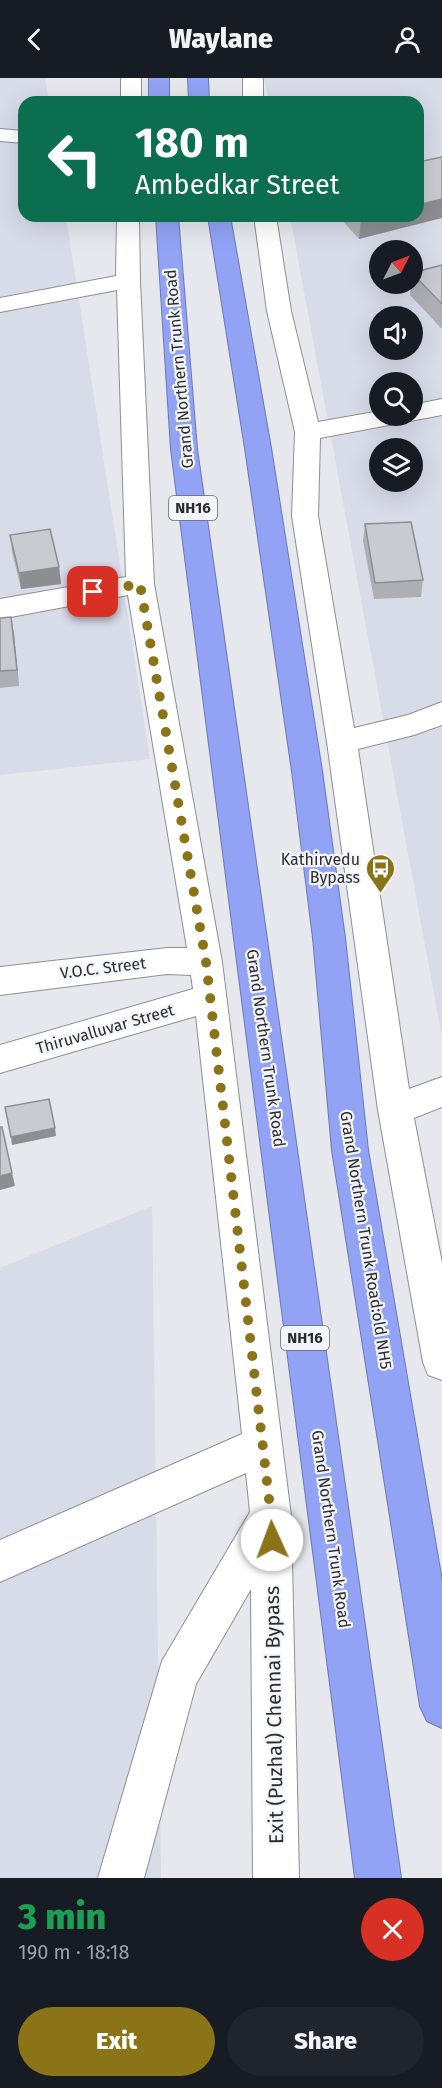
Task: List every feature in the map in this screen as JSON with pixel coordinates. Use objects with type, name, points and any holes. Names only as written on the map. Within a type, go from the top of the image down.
[{"type":"highway","points":[[159,78],[159,96]]},
{"type":"highway","points":[[198,78],[199,96]]},
{"type":"highway","name":"Grand Northern Trunk Road","points":[[167,222],[184,449],[378,1878]]},
{"type":"highway","name":"Grand Northern Trunk Road:old NH5","points":[[220,222],[258,448],[307,771],[329,938],[350,1150],[442,1706]]},
{"type":"street","points":[[130,96],[131,78]]},
{"type":"street","points":[[253,78],[253,96]]},
{"type":"street","points":[[0,135],[18,136]]},
{"type":"street","name":"Exit (Puzhal) Chennai Bypass","points":[[128,222],[128,281],[140,584],[206,962],[271,1516],[276,1878]]},
{"type":"street","points":[[266,222],[279,311],[308,432],[305,516],[342,742],[395,1110],[440,1346]]},
{"type":"street","points":[[0,304],[128,281]]},
{"type":"street","points":[[423,411],[442,407]]},
{"type":"street","points":[[308,432],[369,421]]},
{"type":"street","points":[[0,609],[140,584]]},
{"type":"street","points":[[342,742],[414,724],[442,713]]},
{"type":"street","name":"V.O.C. Street","points":[[0,981],[167,961],[206,962]]},
{"type":"street","name":"Thiruvalluvar Street","points":[[0,1059],[211,998]]},
{"type":"street","points":[[395,1110],[442,1092]]},
{"type":"street","points":[[0,1561],[263,1445]]},
{"type":"street","points":[[121,1878],[177,1676],[271,1516]]},
{"type":"shaded area","points":[[0,78],[45,78],[48,96],[18,96],[18,222],[67,222],[150,759],[0,775]]},
{"type":"shaded area","points":[[264,78],[442,78],[442,1037],[291,222],[424,222],[424,96],[268,96]]},
{"type":"shaded area","points":[[152,1206],[161,1878],[0,1878],[0,1268]]},
{"type":"building","points":[[442,157],[442,199],[424,204],[424,161]]},
{"type":"building","points":[[442,265],[442,304],[423,284],[423,270]]},
{"type":"building","points":[[411,522],[423,580],[375,583],[365,524]]},
{"type":"building","points":[[50,529],[59,567],[19,573],[10,535]]},
{"type":"building","points":[[11,617],[17,670],[0,671],[0,618]]},
{"type":"building","points":[[49,1099],[55,1128],[11,1137],[5,1107]]},
{"type":"building","points":[[0,1127],[2,1127],[12,1173],[0,1176]]},
{"type":"place","name":"Kathirvedu Bypass","points":[[381,894]]},
{"type":"route","points":[[93,592],[140,584],[206,962],[272,1540]]}]
